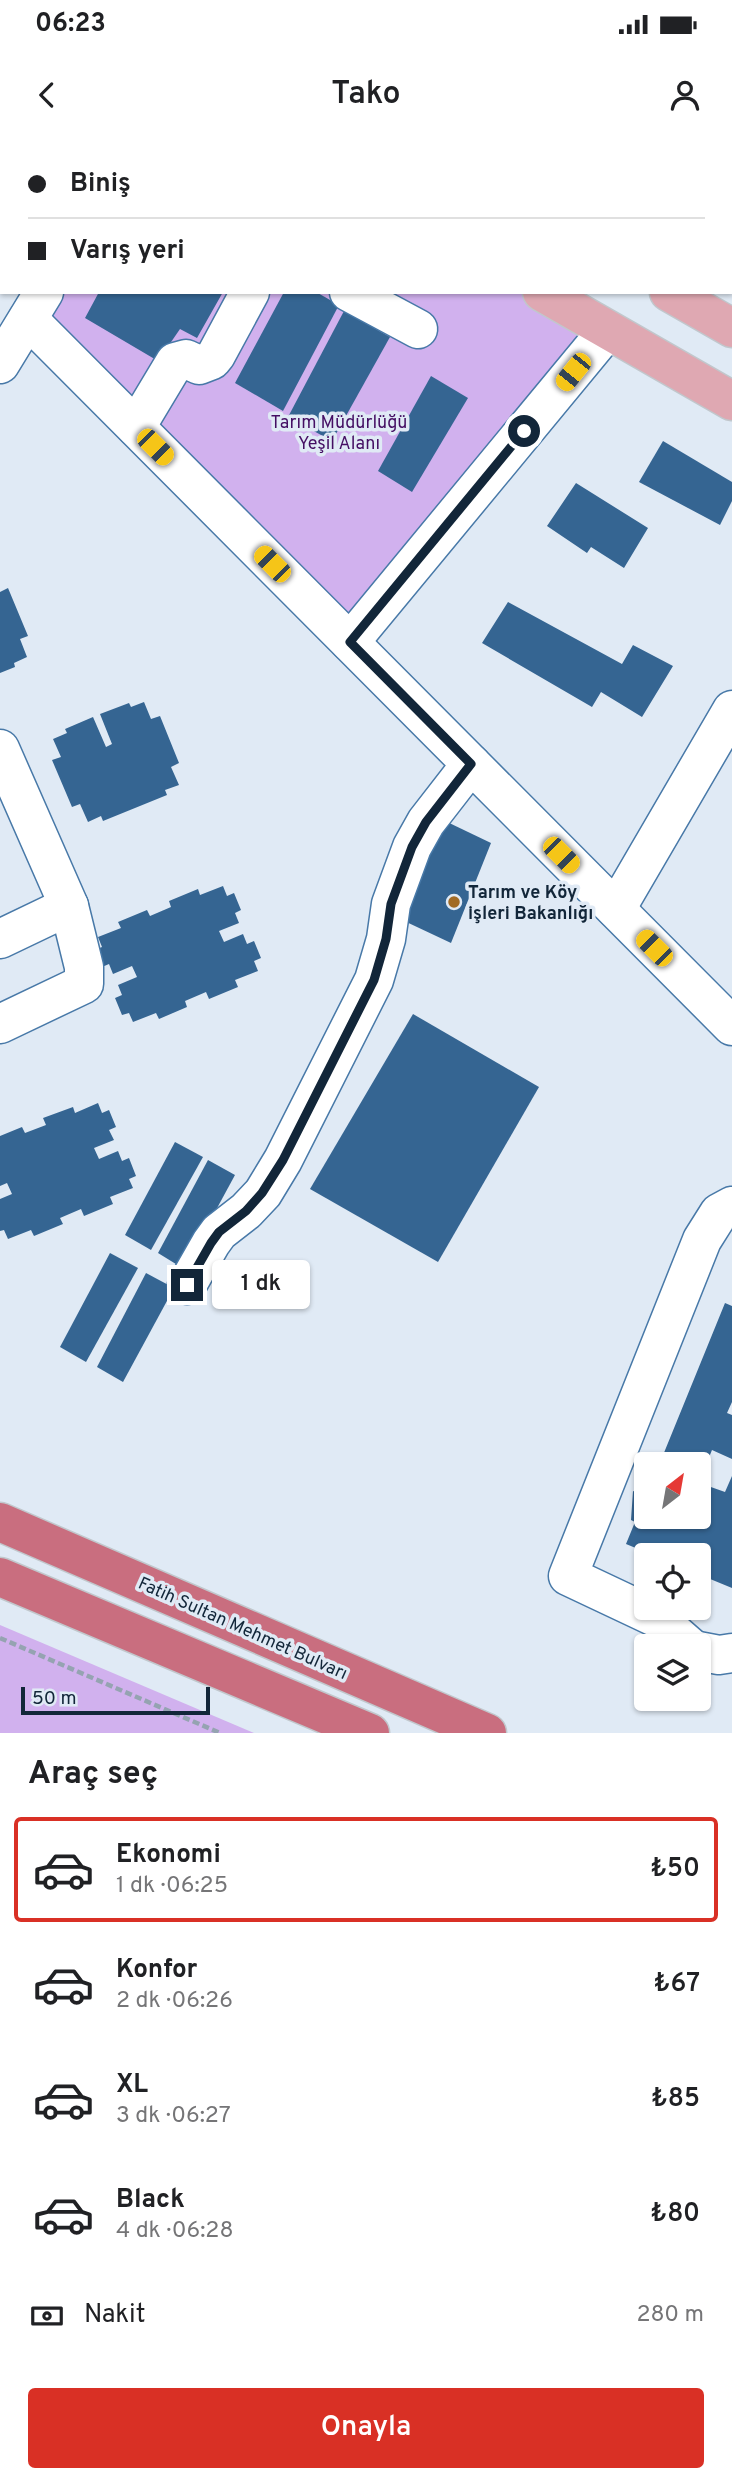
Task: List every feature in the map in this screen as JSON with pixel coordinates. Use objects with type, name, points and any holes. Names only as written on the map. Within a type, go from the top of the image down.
[{"type":"highway","name":"Fatih Sultan Mehmet Bulvarı","points":[[0,1522],[487,1733]]},
{"type":"highway","points":[[0,1577],[370,1733]]},
{"type":"main road","points":[[545,294],[732,401]]},
{"type":"main road","points":[[672,294],[732,328]]},
{"type":"street","points":[[136,427],[175,362],[186,359],[199,365],[212,360],[249,294]]},
{"type":"street","points":[[353,294],[418,329]]},
{"type":"street","points":[[0,364],[36,306],[136,427],[732,1026]]},
{"type":"street","points":[[350,642],[607,331]]},
{"type":"street","points":[[616,909],[732,710]]},
{"type":"street","points":[[0,749],[69,906],[84,967],[84,984],[0,1024]]},
{"type":"street","points":[[187,1285],[219,1232],[246,1211],[262,1193],[283,1160],[374,980],[386,939],[391,904],[412,847],[431,815],[471,764]]},
{"type":"street","points":[[0,939],[69,906]]},
{"type":"street","points":[[675,1634],[657,1618],[568,1576],[702,1240],[719,1213],[732,1206]]},
{"type":"street","points":[[711,1653],[732,1653]]},
{"type":"path","points":[[0,1638],[220,1733]]},
{"type":"green space","name":"Tarım Müdürlüğü Yeşil Alanı","points":[[43,294],[545,294],[607,331],[350,642],[28,319]]},
{"type":"green space","points":[[0,1625],[254,1733],[0,1733]]},
{"type":"building","points":[[98,294],[222,294],[197,338],[180,329],[158,361],[85,318]]},
{"type":"building","points":[[283,294],[320,294],[339,305],[283,411],[235,383]]},
{"type":"building","points":[[344,311],[390,337],[332,441],[288,417]]},
{"type":"building","points":[[431,376],[468,398],[412,492],[378,471]]},
{"type":"building","points":[[663,441],[732,482],[732,501],[720,525],[639,482]]},
{"type":"building","points":[[576,483],[648,528],[624,568],[591,547],[587,553],[547,526]]},
{"type":"building","points":[[8,588],[28,636],[20,639],[27,657],[14,663],[15,667],[0,673],[0,592]]},
{"type":"building","points":[[508,602],[622,664],[633,645],[673,666],[642,717],[601,692],[592,707],[482,643]]},
{"type":"building","points":[[144,702],[151,719],[160,716],[179,763],[171,767],[179,785],[165,790],[167,795],[103,821],[101,816],[88,822],[80,804],[72,807],[52,760],[61,757],[53,739],[67,733],[65,729],[93,717],[106,747],[112,744],[100,714],[129,703],[131,707]]},
{"type":"building","points":[[443,820],[491,843],[451,943],[400,919]]},
{"type":"building","points":[[223,886],[227,896],[234,893],[241,910],[235,913],[239,923],[219,931],[224,942],[243,934],[247,944],[254,941],[261,958],[254,961],[258,971],[235,980],[238,987],[209,999],[206,992],[185,1001],[187,1007],[159,1019],[156,1013],[133,1022],[129,1013],[122,1015],[115,998],[122,995],[118,985],[137,977],[132,966],[113,974],[109,964],[102,967],[95,950],[102,947],[98,937],[121,928],[118,922],[147,910],[150,916],[171,907],[169,901],[198,889],[200,895]]},
{"type":"building","points":[[413,1014],[539,1087],[438,1262],[310,1189]]},
{"type":"building","points":[[98,1103],[102,1113],[109,1110],[116,1127],[109,1130],[114,1140],[94,1148],[99,1159],[118,1151],[122,1161],[129,1158],[136,1176],[129,1179],[133,1188],[110,1197],[113,1204],[84,1216],[81,1209],[60,1218],[63,1224],[34,1236],[31,1230],[8,1239],[4,1230],[0,1231],[0,1199],[12,1194],[7,1183],[0,1186],[0,1136],[22,1127],[25,1133],[46,1125],[43,1118],[73,1107],[75,1113]]},
{"type":"building","points":[[175,1142],[203,1157],[151,1250],[125,1235]]},
{"type":"building","points":[[208,1160],[235,1175],[184,1269],[158,1253]]},
{"type":"building","points":[[110,1253],[138,1268],[86,1362],[60,1347]]},
{"type":"building","points":[[146,1273],[174,1288],[123,1382],[97,1367]]},
{"type":"building","points":[[725,1303],[732,1306],[732,1402],[727,1413],[732,1415],[732,1459],[712,1450],[711,1452],[664,1452]]},
{"type":"building","points":[[732,1476],[732,1588],[711,1579],[711,1543],[634,1543],[634,1547],[626,1544],[634,1524],[634,1530],[710,1530],[711,1487],[725,1492]]},
{"type":"building","points":[[634,1491],[634,1522],[631,1520]]},
{"type":"place","name":"Tarım ve Köy işleri Bakanlığı","points":[[454,902]]},
{"type":"route","points":[[187,1285],[219,1232],[246,1211],[262,1193],[283,1160],[374,980],[386,939],[391,904],[412,847],[442,799],[471,764],[350,642],[524,431]]}]
